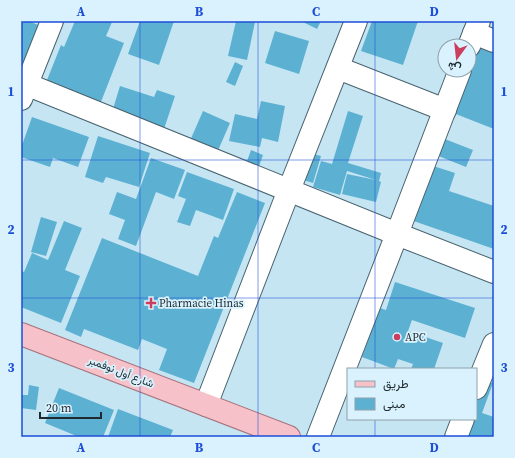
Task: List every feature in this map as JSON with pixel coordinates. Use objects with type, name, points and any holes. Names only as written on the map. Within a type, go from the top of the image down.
[{"type":"main road","name":"شارع أول نوفمبر","points":[[21,334],[206,405],[251,430],[289,437]]},
{"type":"street","points":[[52,21],[23,89],[289,190],[494,272]]},
{"type":"street","points":[[206,405],[356,21]]},
{"type":"street","points":[[474,33],[494,41]]},
{"type":"street","points":[[338,68],[445,110]]},
{"type":"street","points":[[318,437],[457,78]]},
{"type":"street","points":[[477,386],[494,344]]},
{"type":"street","points":[[456,437],[463,420]]},
{"type":"building","points":[[21,21],[28,21],[41,26],[21,71]]},
{"type":"building","points":[[75,21],[110,21],[112,22],[106,36],[124,43],[97,112],[45,85],[61,45],[64,47]]},
{"type":"building","points":[[140,21],[174,21],[159,65],[128,54]]},
{"type":"building","points":[[236,21],[255,22],[247,60],[228,56]]},
{"type":"building","points":[[301,21],[321,21],[317,29]]},
{"type":"building","points":[[372,21],[418,21],[403,65],[361,51]]},
{"type":"building","points":[[275,31],[309,41],[299,74],[265,63]]},
{"type":"building","points":[[477,46],[494,47],[494,129],[443,109],[464,78],[477,78]]},
{"type":"building","points":[[235,62],[243,66],[235,86],[226,82]]},
{"type":"building","points":[[120,86],[154,97],[157,90],[175,96],[164,129],[112,112]]},
{"type":"building","points":[[261,101],[285,106],[278,142],[262,138],[260,147],[229,141],[235,114],[257,119]]},
{"type":"building","points":[[203,111],[230,123],[216,155],[189,143]]},
{"type":"building","points":[[348,111],[363,116],[348,163],[381,173],[379,181],[381,182],[376,202],[342,194],[347,174],[376,180],[347,171],[340,195],[313,187],[321,161],[332,164]]},
{"type":"building","points":[[32,117],[89,137],[78,167],[53,158],[50,167],[21,157],[21,148]]},
{"type":"building","points":[[98,136],[150,153],[139,187],[106,177],[103,183],[85,177]]},
{"type":"building","points":[[437,136],[473,150],[466,167],[431,153]]},
{"type":"building","points":[[295,149],[321,156],[313,183],[287,175]]},
{"type":"building","points":[[251,150],[263,155],[258,169],[246,164]]},
{"type":"building","points":[[151,158],[185,170],[174,199],[156,192],[136,246],[118,239],[125,220],[109,214],[117,192],[136,199]]},
{"type":"building","points":[[424,163],[455,173],[449,191],[494,206],[494,249],[405,218]]},
{"type":"building","points":[[187,172],[234,189],[223,220],[196,210],[190,226],[177,222],[186,199],[178,196]]},
{"type":"building","name":"Pharmacie Hinas","points":[[237,192],[265,203],[194,383],[159,370],[167,349],[142,339],[138,350],[84,329],[81,337],[65,330],[102,238],[198,276],[214,236],[218,238]]},
{"type":"building","points":[[41,217],[57,222],[46,256],[31,252]]},
{"type":"building","points":[[64,221],[82,228],[65,270],[80,276],[61,323],[21,307],[21,271],[24,272],[32,253],[48,260]]},
{"type":"building","points":[[395,282],[475,308],[465,338],[412,320],[408,331],[443,343],[434,368],[411,368],[413,364],[398,359],[394,368],[391,368],[362,357],[380,308],[386,310]]},
{"type":"building","points":[[477,377],[493,383],[482,413],[494,417],[494,437],[449,437],[456,420],[477,420]]},
{"type":"building","points":[[29,385],[39,387],[36,410],[21,408],[21,395],[28,395]]},
{"type":"building","points":[[59,388],[114,410],[103,437],[79,437],[45,423]]},
{"type":"building","points":[[118,409],[173,430],[170,437],[108,437]]},
{"type":"place","name":"Pharmacie Hinas","points":[[151,303]]},
{"type":"place","name":"APC","points":[[397,337]]}]
